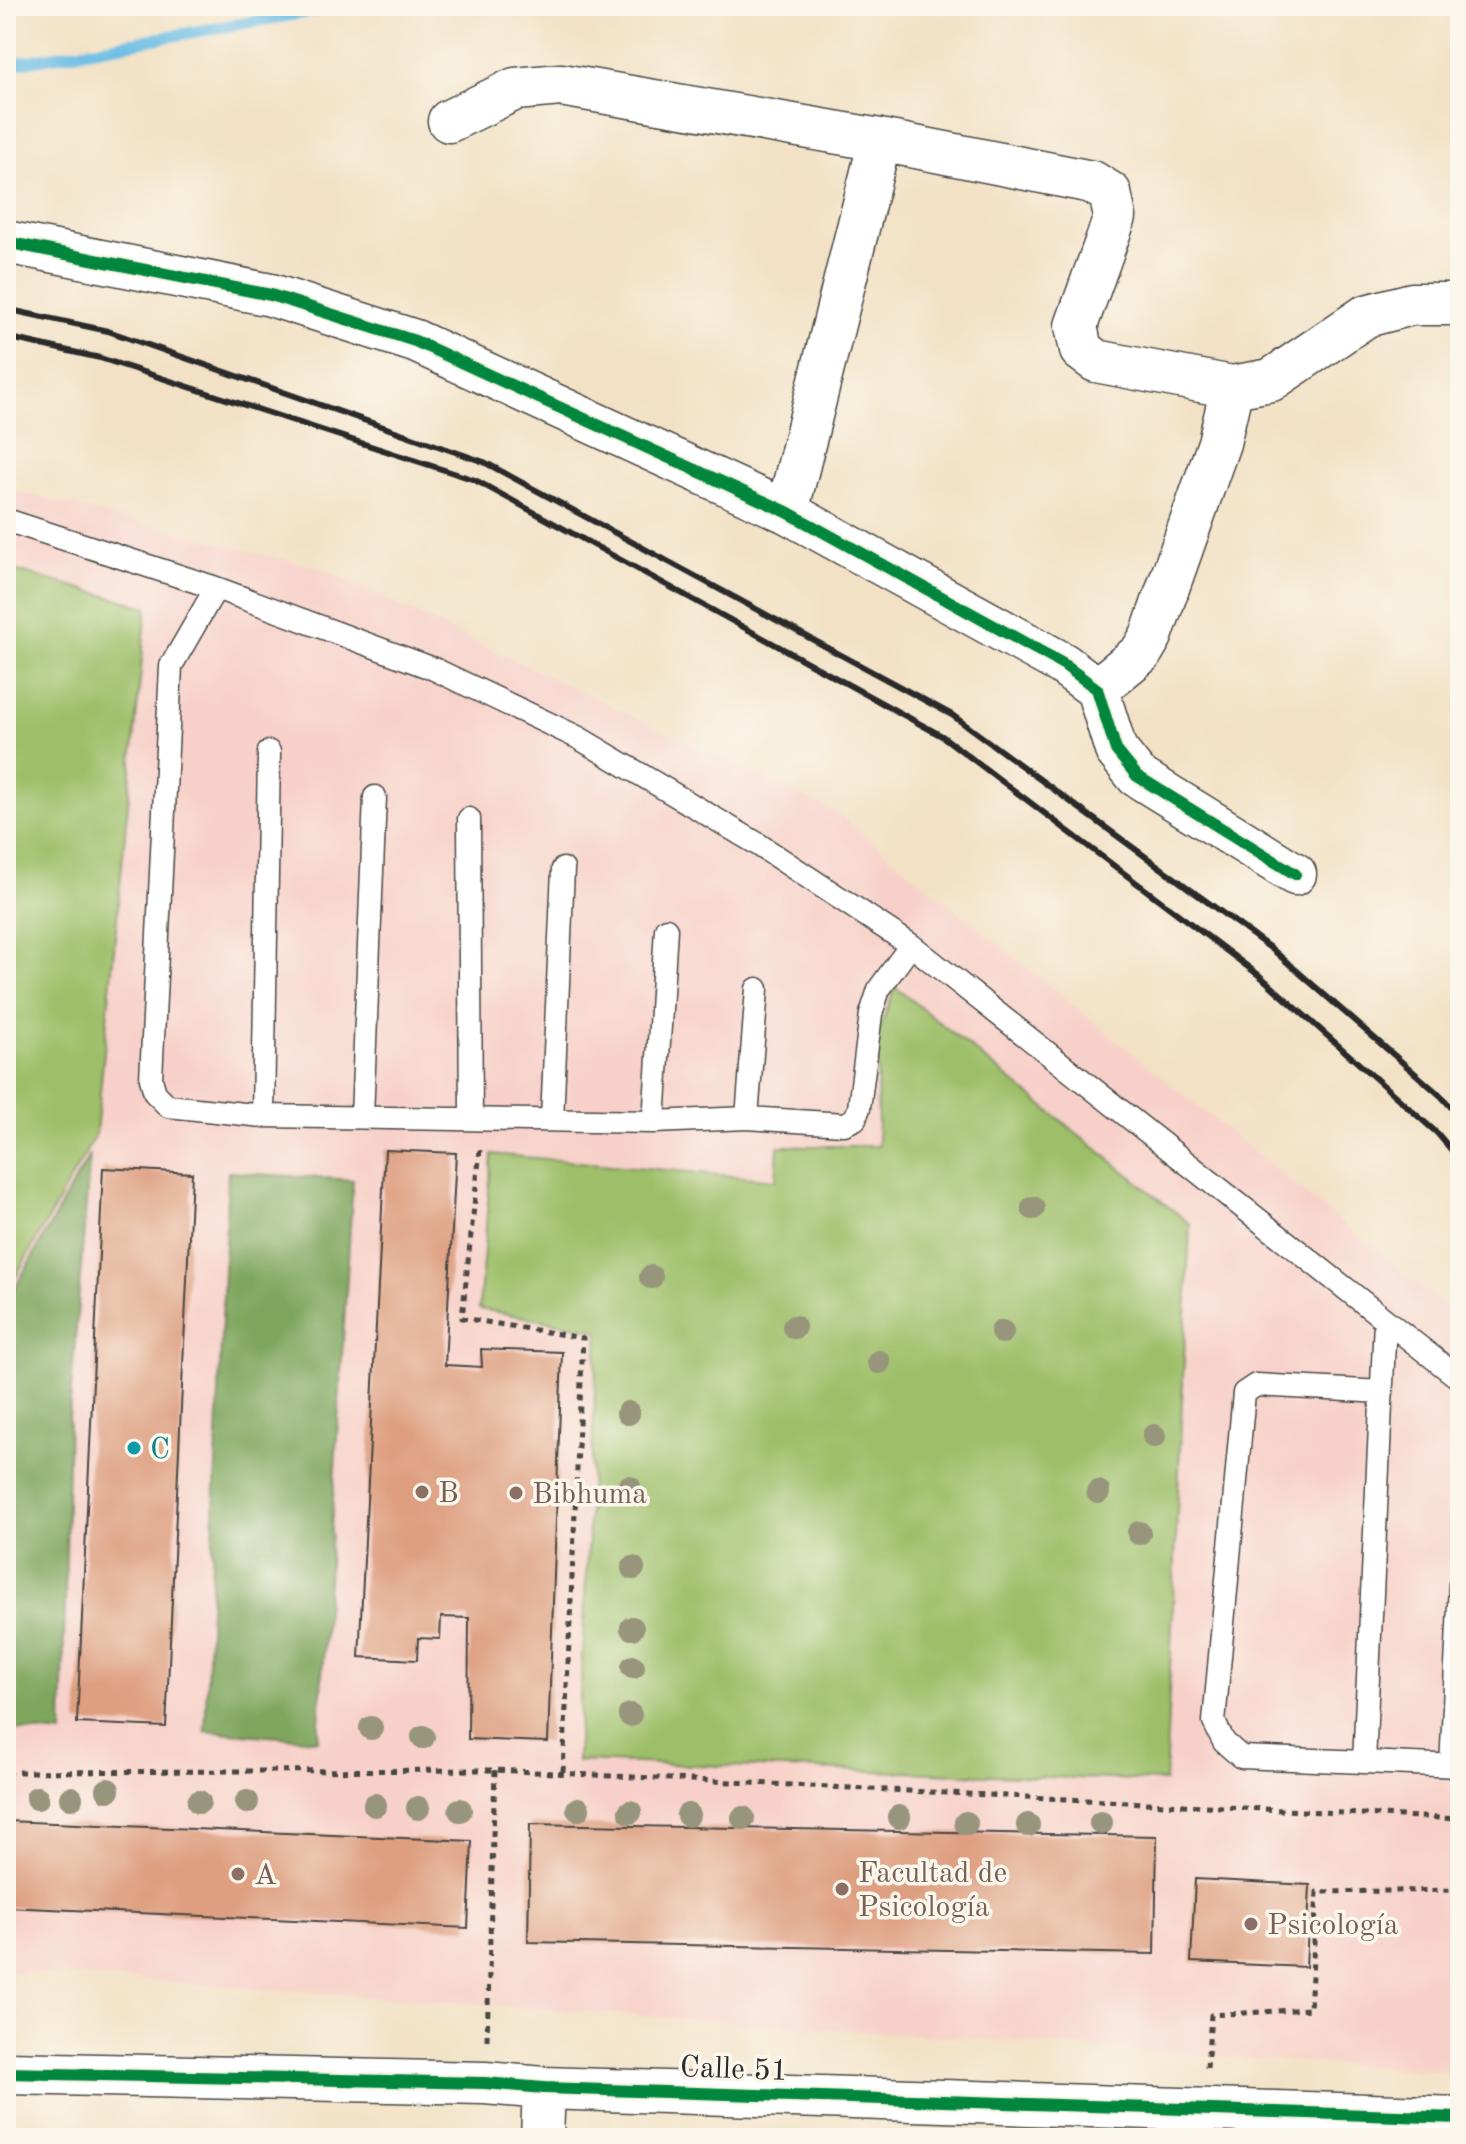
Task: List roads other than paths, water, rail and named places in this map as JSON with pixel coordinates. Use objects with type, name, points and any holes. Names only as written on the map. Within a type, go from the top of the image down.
[{"type":"street","points":[[449,121],[515,89],[561,85],[880,140],[1092,182],[1110,193],[1115,217],[1076,326],[1081,350],[1096,361],[1232,387],[1271,380],[1366,316],[1412,304],[1460,304]]},
{"type":"street","points":[[787,512],[880,140]]},
{"type":"street","points":[[6,242],[271,295],[415,341],[787,512],[1063,664],[1097,689],[1116,750],[1137,776],[1295,874]]},
{"type":"street","points":[[1097,689],[1141,653],[1151,636],[1219,443],[1232,387]]},
{"type":"street","name":"Calle 51","points":[[6,2073],[485,2083],[1193,2118],[1460,2118]]},
{"type":"street","points":[[542,2138],[544,2088]]},
{"type":"lane","points":[[6,520],[216,588],[434,669],[579,738],[756,843],[911,945],[1460,1379]]},
{"type":"lane","points":[[216,588],[171,666],[151,1079],[155,1093],[168,1106],[263,1116],[654,1122],[747,1118],[844,1124],[855,1119],[859,1108],[871,1014],[879,989],[911,945]]},
{"type":"lane","points":[[263,1116],[269,752]]},
{"type":"lane","points":[[362,1117],[375,797]]},
{"type":"lane","points":[[469,819],[471,1119]]},
{"type":"lane","points":[[552,1120],[563,869]]},
{"type":"lane","points":[[654,1122],[666,929]]},
{"type":"lane","points":[[747,1118],[757,989]]},
{"type":"lane","points":[[1364,1762],[1385,1321]]},
{"type":"lane","points":[[1382,1392],[1256,1385],[1244,1393],[1214,1722],[1224,1742],[1241,1757],[1455,1766],[1460,1585]]},
{"type":"waterway","points":[[6,65],[342,6]]},
{"type":"railway","points":[[6,309],[108,331],[484,462],[952,715],[1273,950],[1441,1096],[1460,1117]]},
{"type":"railway","points":[[6,337],[100,358],[475,480],[942,736],[1260,976],[1437,1133],[1460,1160]]},
{"type":"place","name":"C","points":[[134,1448]]},
{"type":"place","name":"B","points":[[422,1492]]},
{"type":"place","name":"Bibhuma","points":[[516,1493]]},
{"type":"place","name":"A","points":[[238,1874]]},
{"type":"place","name":"Facultad de Psicología","points":[[842,1889]]},
{"type":"place","name":"Psicología","points":[[1251,1924]]}]
